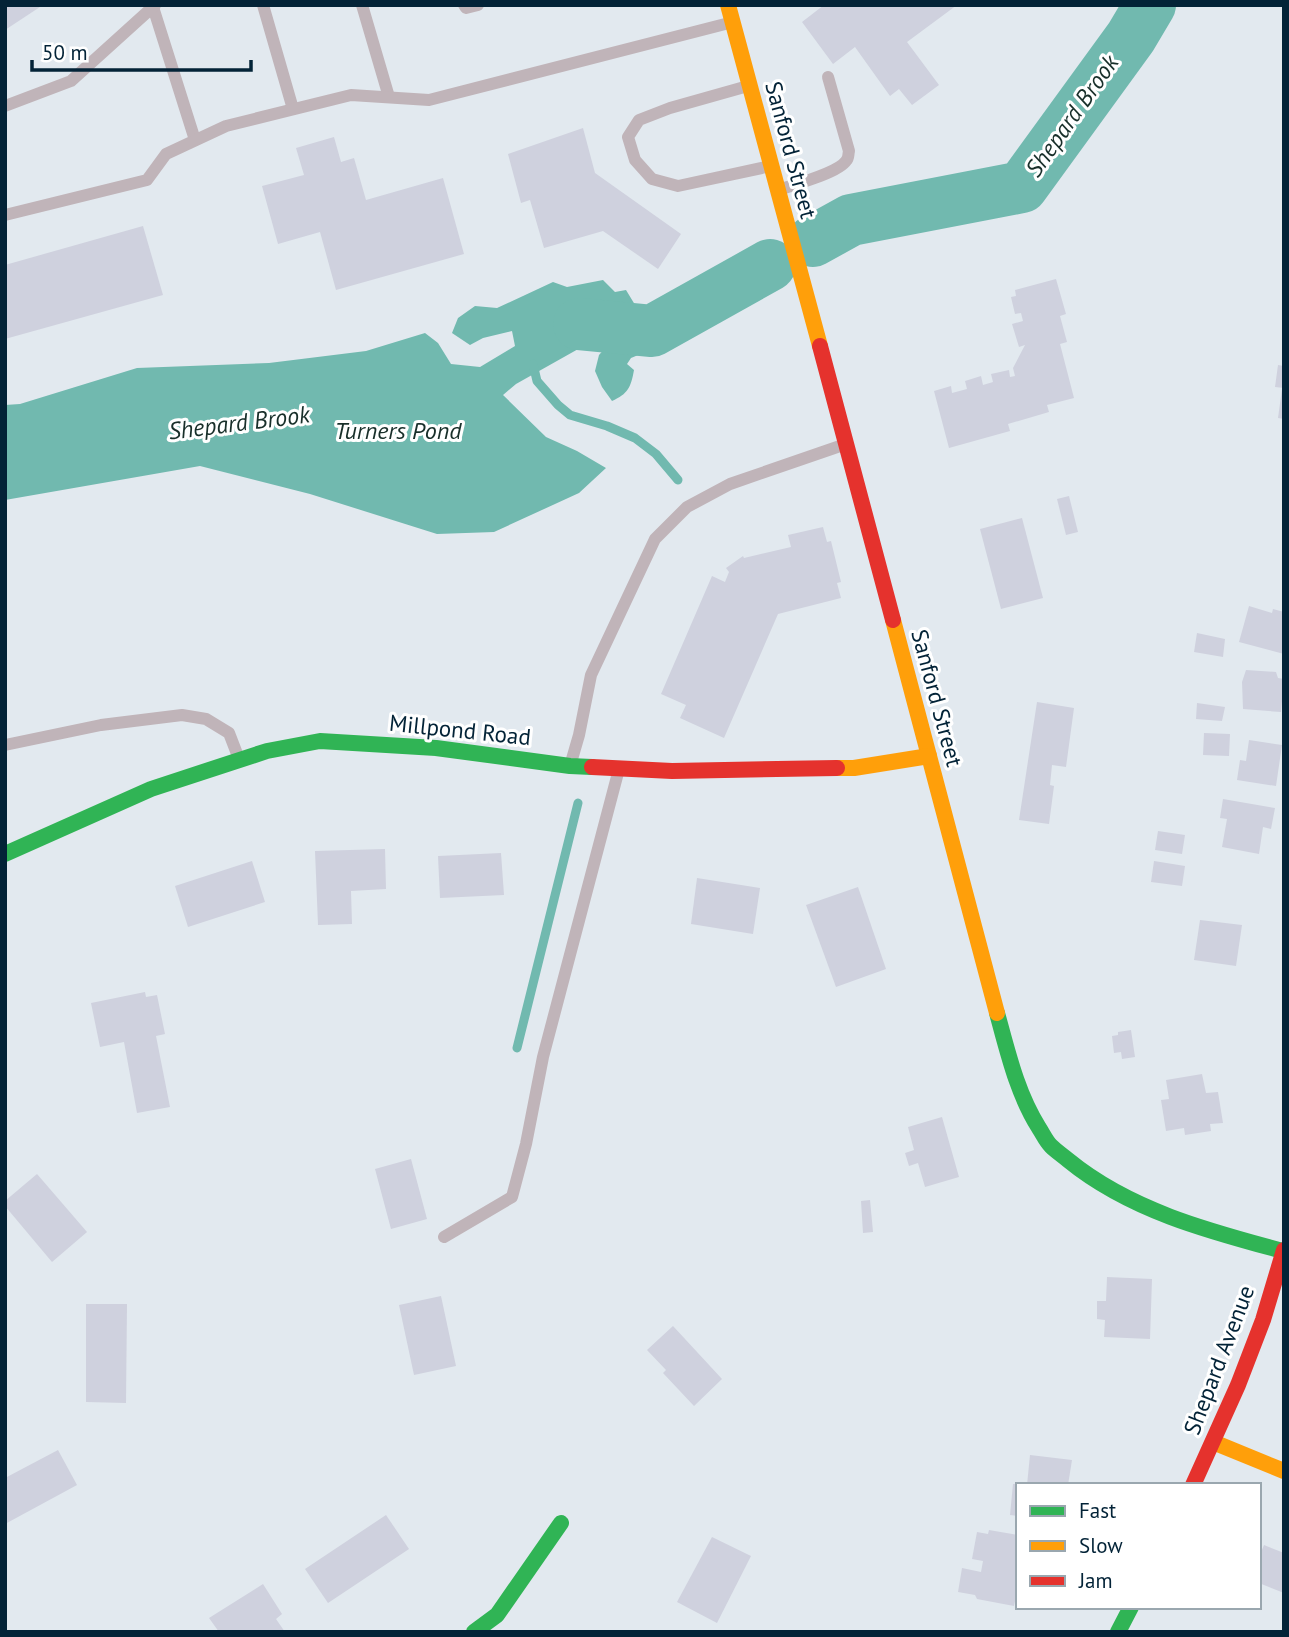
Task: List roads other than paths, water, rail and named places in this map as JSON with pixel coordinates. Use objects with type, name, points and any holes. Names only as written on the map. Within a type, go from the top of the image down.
[{"type":"street","name":"Sanford Street","points":[[728,5],[1016,1082],[1031,1115],[1050,1145],[1079,1169],[1117,1194],[1185,1221],[1284,1251]]},
{"type":"street","name":"Millpond Road","points":[[5,854],[151,789],[267,751],[320,741],[436,748],[570,766],[671,771],[854,768],[929,756]]},
{"type":"street","name":"Shepard Avenue","points":[[1194,1483],[1238,1385],[1263,1320],[1284,1251]]},
{"type":"street","points":[[1213,1442],[1284,1471]]},
{"type":"street","points":[[474,1632],[497,1615],[561,1523]]},
{"type":"street","points":[[1118,1632],[1130,1609]]},
{"type":"lane","points":[[263,5],[293,109]]},
{"type":"lane","points":[[362,5],[389,97]]},
{"type":"lane","points":[[464,5],[466,8],[478,5]]},
{"type":"lane","points":[[5,106],[71,81],[154,6],[195,140]]},
{"type":"lane","points":[[5,215],[147,180],[166,154],[226,126],[351,95],[429,100],[733,22]]},
{"type":"lane","points":[[778,190],[833,171],[848,158],[849,150],[828,77]]},
{"type":"lane","points":[[750,85],[670,108],[639,120],[628,137],[635,160],[652,179],[678,187],[771,166]]},
{"type":"lane","points":[[570,766],[591,675],[655,539],[687,507],[730,484],[846,444]]},
{"type":"lane","points":[[5,744],[101,725],[183,715],[206,719],[229,733],[239,759]]},
{"type":"lane","points":[[444,1237],[512,1197],[526,1144],[543,1057],[619,768]]},
{"type":"water","name":"Turners Pond","points":[[603,280],[615,292],[626,290],[660,346],[631,358],[627,364],[634,370],[630,385],[622,396],[612,401],[595,371],[599,355],[607,346],[599,344],[580,348],[516,384],[503,395],[546,437],[606,468],[579,493],[494,532],[437,534],[310,494],[200,466],[5,500],[5,405],[20,404],[137,368],[269,363],[366,351],[425,333],[438,343],[451,364],[480,367],[515,346],[512,331],[483,338],[470,345],[452,333],[458,318],[475,306],[497,308],[553,282],[567,287]]},
{"type":"waterway","name":"Shepard Brook","points":[[813,241],[851,220],[1022,187],[1131,37],[1150,5]]},
{"type":"waterway","name":"Shepard Brook","points":[[579,324],[652,331],[770,265]]},
{"type":"waterway","points":[[533,364],[537,381],[570,415],[635,438],[656,454],[678,480]]},
{"type":"waterway","points":[[517,1048],[578,803]]}]
